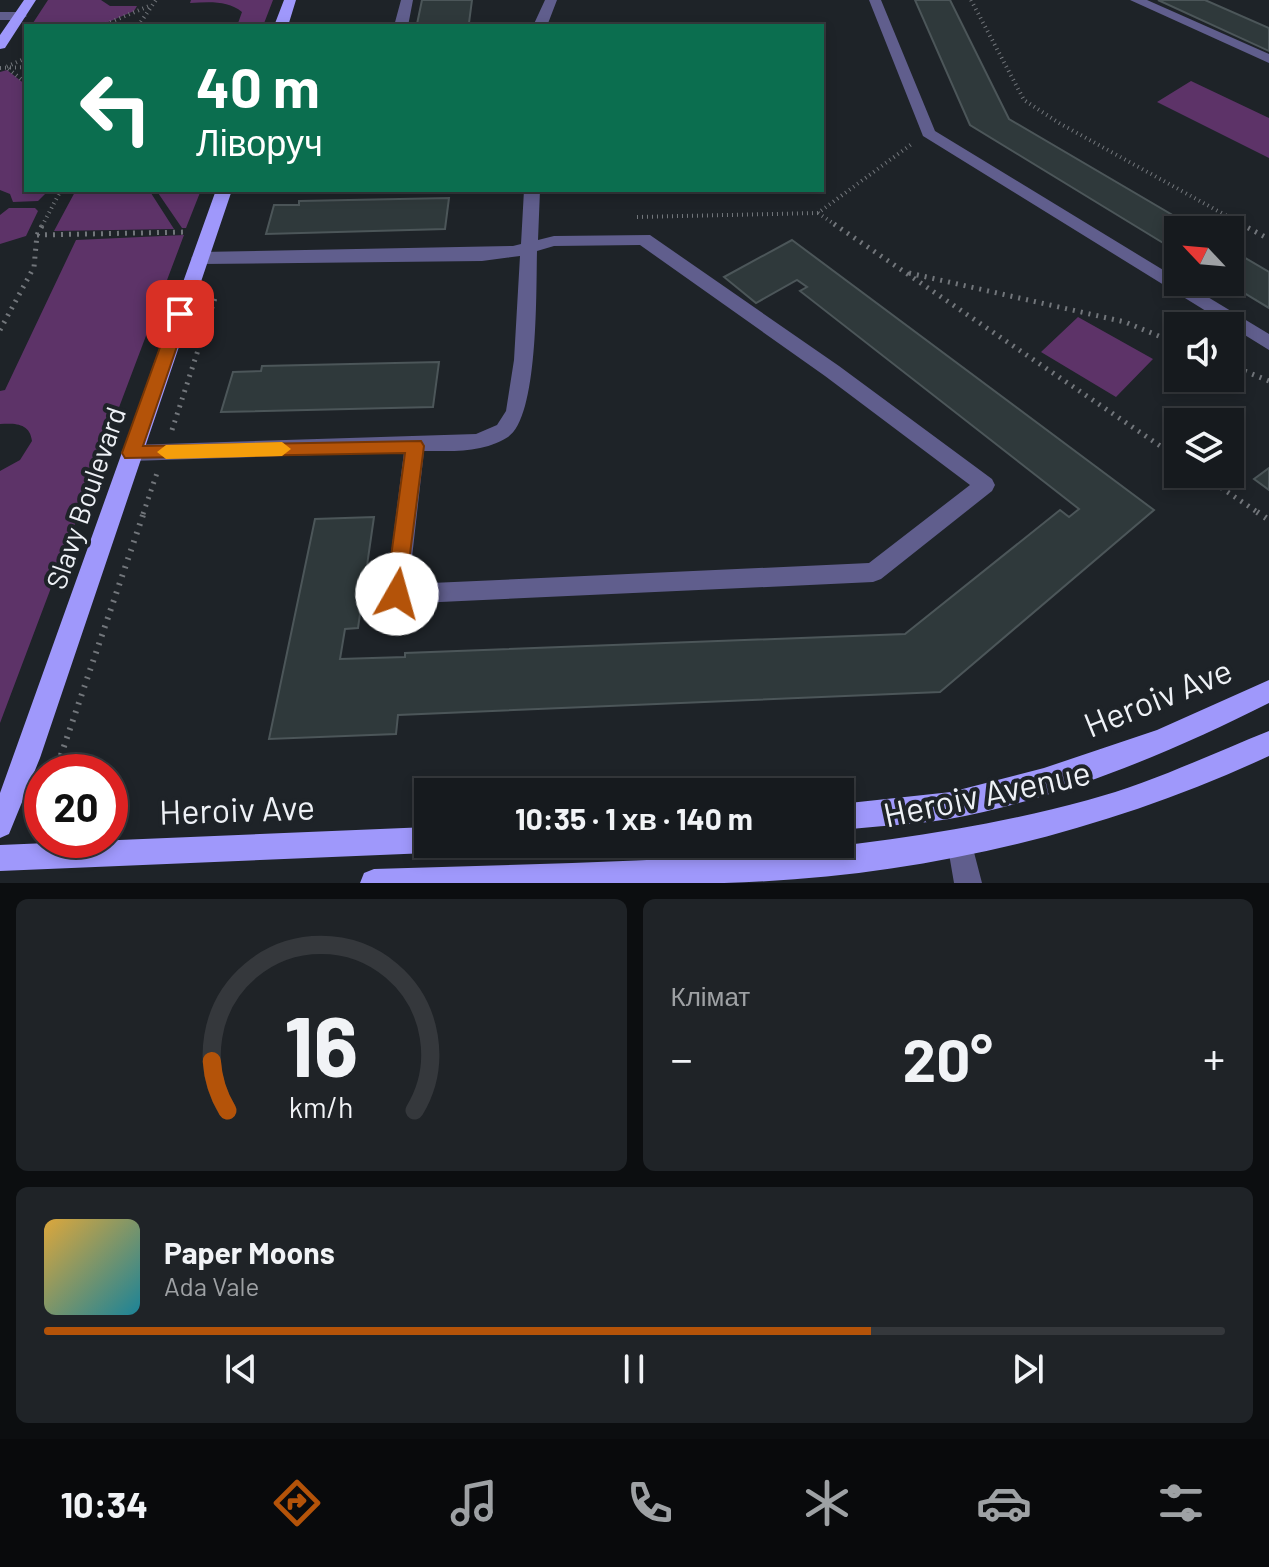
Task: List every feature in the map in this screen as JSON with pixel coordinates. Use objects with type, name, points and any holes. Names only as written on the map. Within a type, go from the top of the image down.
[{"type":"main road","points":[[0,45],[30,0]]},
{"type":"main road","points":[[282,24],[290,0]]},
{"type":"main road","name":"Slavy Boulevard","points":[[0,825],[27,758],[223,192]]},
{"type":"main road","name":"Heroiv Ave","points":[[854,815],[964,803],[1058,776],[1215,719],[1269,691]]},
{"type":"main road","name":"Heroiv Avenue","points":[[374,883],[631,878],[801,864],[960,842],[1090,812],[1175,784],[1269,743]]},
{"type":"main road","name":"Heroiv Ave","points":[[0,858],[414,841]]},
{"type":"street","points":[[401,24],[407,0]]},
{"type":"street","points":[[541,24],[551,0]]},
{"type":"street","points":[[875,0],[928,133],[1269,343]]},
{"type":"street","points":[[1136,0],[1269,59]]},
{"type":"street","points":[[0,16],[20,16]]},
{"type":"street","points":[[131,453],[415,446],[478,442],[504,430],[516,412],[523,360],[532,192]]},
{"type":"street","points":[[200,258],[482,255],[513,252],[554,241],[644,239],[832,371],[985,485],[873,572],[397,594],[415,446]]},
{"type":"street","points":[[960,842],[968,883]]},
{"type":"path","points":[[106,24],[156,0]]},
{"type":"path","points":[[971,0],[1024,100],[1059,123],[1269,239]]},
{"type":"path","points":[[139,24],[149,6]]},
{"type":"path","points":[[6,67],[24,59]]},
{"type":"path","points":[[6,67],[24,81]]},
{"type":"path","points":[[0,68],[24,67]]},
{"type":"path","points":[[627,217],[818,213],[928,133]]},
{"type":"path","points":[[0,330],[34,267],[37,235],[60,192]]},
{"type":"path","points":[[818,213],[1164,448]]},
{"type":"path","points":[[37,235],[208,234]]},
{"type":"path","points":[[905,272],[1125,322],[1164,338]]},
{"type":"path","points":[[1244,371],[1269,381]]},
{"type":"path","points":[[1222,488],[1269,520]]},
{"type":"shaded area","points":[[48,0],[101,0],[110,6],[137,6],[134,11],[104,24],[32,24]]},
{"type":"shaded area","points":[[191,0],[273,0],[264,24],[238,24],[242,12],[230,5],[190,3]]},
{"type":"shaded area","points":[[7,70],[24,83],[24,192],[47,192],[38,201],[13,202],[10,194],[0,190],[0,72]]},
{"type":"shaded area","points":[[1191,81],[1269,118],[1269,158],[1157,102]]},
{"type":"shaded area","points":[[75,192],[150,192],[174,229],[54,231]]},
{"type":"shaded area","points":[[157,192],[200,192],[186,228],[182,228]]},
{"type":"shaded area","points":[[9,208],[35,208],[38,211],[26,236],[0,244],[0,215]]},
{"type":"shaded area","points":[[184,235],[0,723],[0,471],[20,460],[32,441],[25,427],[0,424],[0,391],[5,390],[76,240]]},
{"type":"shaded area","points":[[1078,317],[1153,359],[1116,397],[1041,352]]},
{"type":"building","points":[[422,0],[472,0],[469,23],[417,24]]},
{"type":"building","points":[[915,0],[950,0],[1009,119],[1174,216],[1164,216],[1164,243],[970,125]]},
{"type":"building","points":[[1158,0],[1205,0],[1269,28],[1269,51]]},
{"type":"building","points":[[449,198],[445,229],[266,234],[274,205],[299,205],[299,201]]},
{"type":"building","points":[[792,240],[1154,510],[940,692],[398,715],[396,734],[269,739],[315,519],[374,517],[358,628],[345,629],[340,659],[405,657],[405,653],[905,634],[1060,510],[1069,517],[1079,509],[800,291],[807,287],[797,280],[756,303],[724,277]]},
{"type":"building","points":[[1244,257],[1269,272],[1269,308],[1244,293]]},
{"type":"building","points":[[439,362],[433,407],[221,412],[233,372],[261,371],[262,366]]},
{"type":"building","points":[[1269,468],[1269,490],[1254,479]]},
{"type":"slow traffic","points":[[166,452],[282,449]]},
{"type":"route","points":[[180,314],[131,453],[415,446],[397,594]]}]
